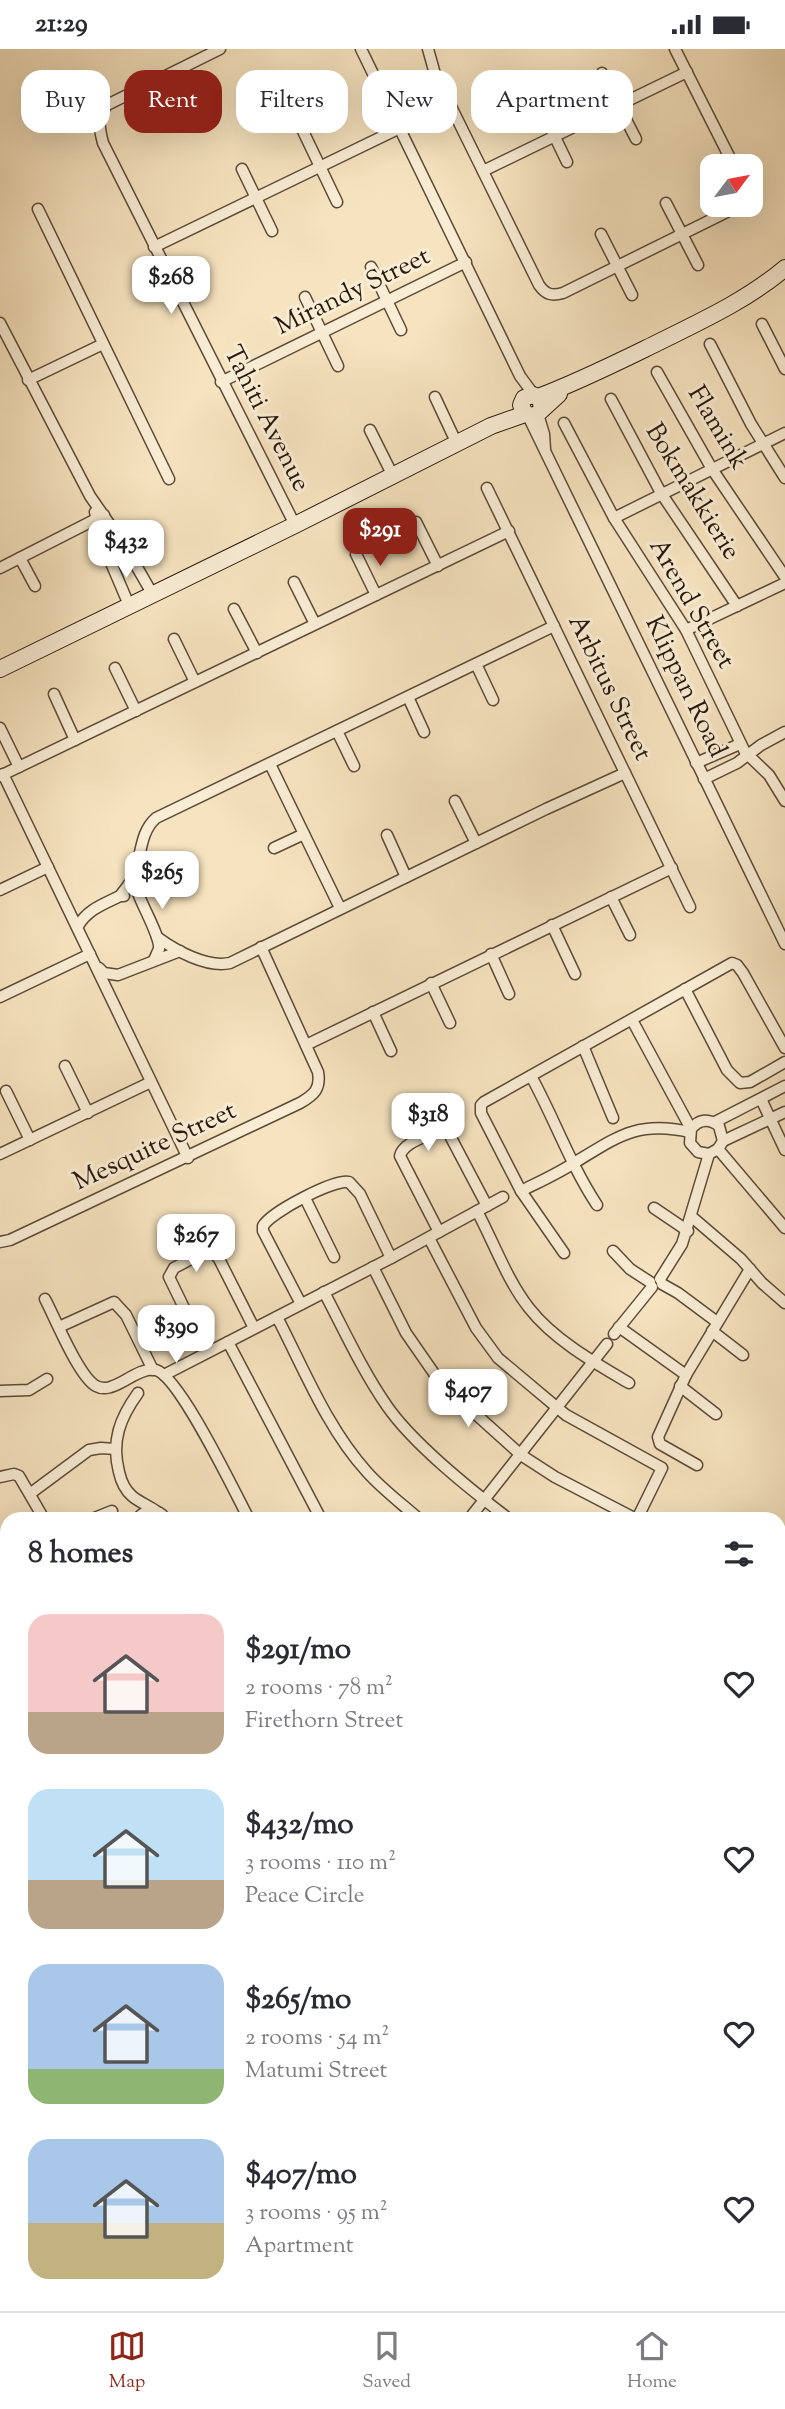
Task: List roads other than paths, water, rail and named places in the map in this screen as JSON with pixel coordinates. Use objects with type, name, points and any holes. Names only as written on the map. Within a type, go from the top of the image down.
[{"type":"street","name":"Tahiti Avenue","points":[[220,49],[115,100],[107,105],[99,124],[103,143],[295,526]]},
{"type":"street","name":"Klippan Road","points":[[361,49],[371,70]]},
{"type":"street","points":[[428,49],[435,74],[539,285],[546,293],[563,293],[718,217]]},
{"type":"street","points":[[675,49],[728,154]]},
{"type":"street","points":[[633,99],[687,72]]},
{"type":"street","points":[[304,133],[337,202]]},
{"type":"street","points":[[155,247],[390,133]]},
{"type":"street","name":"Klippan Road","points":[[402,133],[520,376],[544,434],[545,449],[785,944]]},
{"type":"street","points":[[553,133],[567,162]]},
{"type":"street","points":[[483,171],[563,133]]},
{"type":"street","points":[[633,133],[636,139]]},
{"type":"street","points":[[242,169],[272,231]]},
{"type":"street","points":[[666,203],[698,265]]},
{"type":"street","points":[[38,209],[169,479]]},
{"type":"street","points":[[601,234],[632,295]]},
{"type":"street","name":"Mirandy Street","points":[[221,382],[466,262]]},
{"type":"street","points":[[371,267],[401,330]]},
{"type":"street","points":[[0,669],[295,526],[741,301],[785,268]]},
{"type":"street","points":[[305,297],[338,366]]},
{"type":"street","points":[[0,323],[100,516],[153,595]]},
{"type":"street","points":[[762,324],[785,369]]},
{"type":"street","points":[[29,380],[103,344]]},
{"type":"street","points":[[710,344],[762,443],[785,478]]},
{"type":"street","name":"Flamink","points":[[657,372],[712,469],[785,577]]},
{"type":"street","points":[[435,397],[457,444]]},
{"type":"street","name":"Bokmakkierie","points":[[611,400],[661,493],[737,606]]},
{"type":"street","name":"Arend Street","points":[[564,423],[614,518],[686,630],[747,756],[769,775],[785,801]]},
{"type":"street","points":[[370,430],[393,476]]},
{"type":"street","points":[[614,518],[785,433]]},
{"type":"street","name":"Arbitus Street","points":[[487,488],[691,907]]},
{"type":"street","points":[[0,568],[100,516]]},
{"type":"street","points":[[100,516],[108,556],[130,605]]},
{"type":"street","points":[[416,522],[438,566]]},
{"type":"street","points":[[188,1158],[78,926],[2,775],[509,531]]},
{"type":"street","points":[[356,554],[376,595]]},
{"type":"street","points":[[20,558],[34,586]]},
{"type":"street","points":[[294,582],[315,624]]},
{"type":"street","points":[[686,630],[785,583]]},
{"type":"street","points":[[234,608],[257,653]]},
{"type":"street","points":[[78,926],[83,916],[91,910],[120,896],[133,878],[144,838],[156,818],[554,626]]},
{"type":"street","points":[[174,639],[195,682]]},
{"type":"street","points":[[476,664],[493,700]]},
{"type":"street","points":[[115,668],[136,711]]},
{"type":"street","points":[[54,694],[75,740]]},
{"type":"street","points":[[408,697],[424,732]]},
{"type":"street","points":[[0,728],[19,767]]},
{"type":"street","points":[[337,731],[354,766]]},
{"type":"street","points":[[704,779],[737,764],[785,732]]},
{"type":"street","points":[[696,763],[740,744]]},
{"type":"street","points":[[270,764],[340,908]]},
{"type":"street","points":[[157,937],[180,951],[223,964],[625,773]]},
{"type":"street","points":[[455,801],[476,843]]},
{"type":"street","points":[[274,848],[304,834]]},
{"type":"street","points":[[387,835],[406,877]]},
{"type":"street","points":[[0,890],[48,867]]},
{"type":"street","points":[[261,947],[306,1045],[672,868]]},
{"type":"street","points":[[133,878],[138,898],[157,937],[159,950],[154,960]]},
{"type":"street","points":[[120,896],[138,898]]},
{"type":"street","points":[[611,897],[630,935]]},
{"type":"street","points":[[70,910],[91,910]]},
{"type":"street","points":[[552,925],[575,974]]},
{"type":"street","points":[[111,996],[114,984],[124,974],[180,951]]},
{"type":"street","points":[[0,997],[90,954]]},
{"type":"street","points":[[491,954],[509,994]]},
{"type":"street","points":[[565,1253],[521,1191],[480,1108],[484,1102],[729,964],[737,965],[785,1048]]},
{"type":"street","points":[[96,966],[110,975],[124,974]]},
{"type":"street","points":[[431,983],[450,1023]]},
{"type":"street","points":[[685,989],[727,1070],[740,1083],[750,1082],[785,1062]]},
{"type":"street","points":[[373,1012],[391,1051]]},
{"type":"street","points":[[632,1020],[691,1130],[690,1143],[698,1152],[717,1148],[785,1112]]},
{"type":"street","name":"Mesquite Street","points":[[0,1242],[10,1240],[188,1158],[300,1103],[316,1092],[320,1082],[306,1045]]},
{"type":"street","points":[[583,1046],[613,1118]]},
{"type":"street","points":[[65,1066],[88,1113]]},
{"type":"street","points":[[531,1076],[551,1114],[572,1165],[597,1205]]},
{"type":"street","points":[[0,1154],[151,1082]]},
{"type":"street","points":[[521,1191],[634,1130],[660,1127],[691,1130],[702,1120],[715,1122],[785,1086]]},
{"type":"street","points":[[6,1091],[30,1140]]},
{"type":"street","points":[[761,1099],[785,1150]]},
{"type":"street","points":[[686,1375],[617,1331],[656,1283],[682,1244],[722,1130],[715,1122]]},
{"type":"street","points":[[629,1383],[593,1362],[537,1317],[528,1306],[448,1132],[443,1129],[437,1131],[400,1151],[434,1235],[486,1344],[498,1358],[557,1408],[662,1468],[640,1512]]},
{"type":"street","points":[[717,1148],[785,1228]]},
{"type":"street","points":[[301,1304],[263,1231],[263,1226],[272,1216],[305,1198],[338,1182],[349,1182],[360,1194],[391,1258]]},
{"type":"street","points":[[45,1299],[88,1379],[97,1387],[112,1387],[141,1373],[158,1372],[206,1353],[503,1197]]},
{"type":"street","points":[[305,1198],[334,1257]]},
{"type":"street","points":[[654,1208],[688,1231]]},
{"type":"street","points":[[692,1217],[785,1303]]},
{"type":"street","points":[[206,1353],[169,1277],[174,1268],[206,1251],[212,1251],[216,1255],[254,1328]]},
{"type":"street","points":[[613,1251],[630,1269],[678,1293],[743,1355]]},
{"type":"street","points":[[373,1267],[406,1333],[433,1373],[521,1455],[555,1477],[622,1512]]},
{"type":"street","points":[[697,1465],[660,1444],[658,1440],[661,1426],[686,1375],[750,1269]]},
{"type":"street","points":[[324,1292],[387,1407],[405,1429],[500,1512]]},
{"type":"street","points":[[59,1327],[114,1302],[126,1315],[158,1372],[180,1393],[245,1512]]},
{"type":"street","points":[[277,1317],[334,1427],[348,1448],[367,1473],[411,1512]]},
{"type":"street","points":[[228,1342],[317,1512]]},
{"type":"street","points":[[475,1512],[607,1344]]},
{"type":"street","points":[[0,1391],[29,1390],[47,1379]]},
{"type":"street","points":[[680,1386],[716,1414]]},
{"type":"street","points":[[135,1512],[132,1496],[120,1476],[115,1449],[120,1421],[138,1393]]},
{"type":"street","points":[[31,1493],[89,1450],[115,1449]]},
{"type":"street","points":[[0,1477],[14,1474],[19,1476],[40,1512]]},
{"type":"street","points":[[132,1496],[156,1511]]},
{"type":"street","points":[[144,1512],[156,1511]]}]
